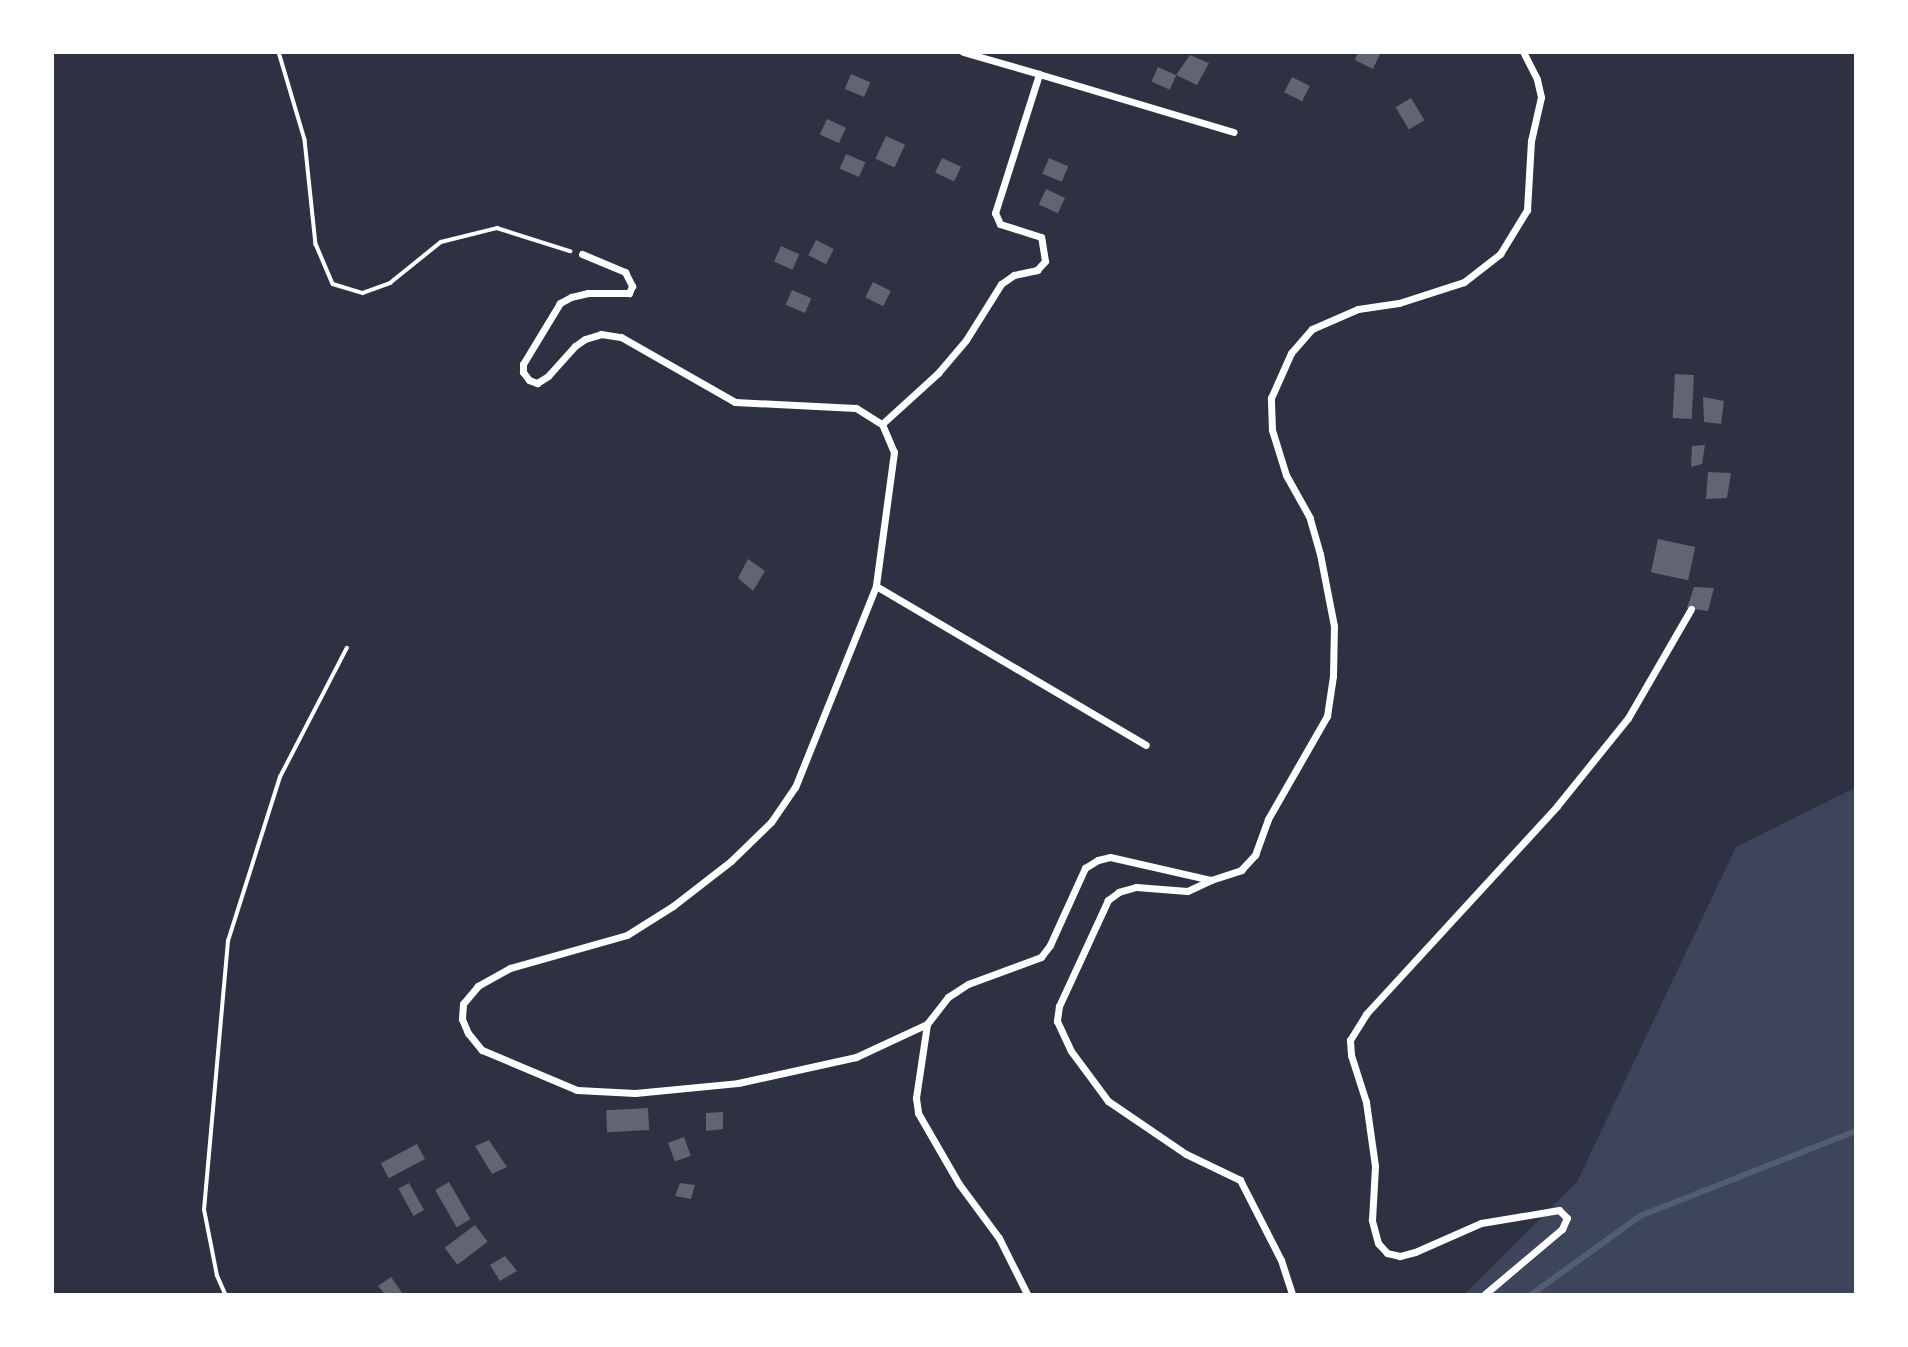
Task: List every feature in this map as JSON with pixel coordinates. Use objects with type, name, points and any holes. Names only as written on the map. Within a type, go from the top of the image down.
[{"type":"street","points":[[963,52],[1234,132]]},
{"type":"street","points":[[1292,1294],[1281,1260],[1240,1181],[1186,1154],[1108,1101],[1071,1051],[1057,1021],[1059,1006],[1108,900],[1119,892],[1136,887],[1187,891],[1241,870],[1255,855],[1268,819],[1327,716],[1333,676],[1334,626],[1310,518],[1286,475],[1272,430],[1271,398],[1291,353],[1312,329],[1358,309],[1399,303],[1464,282],[1500,254],[1527,210],[1531,141],[1541,97],[1537,79],[1523,52]]},
{"type":"street","points":[[882,424],[938,373],[966,340],[1001,284],[1014,275],[1037,270],[1045,261],[1041,237],[1000,223],[995,213],[1039,74]]},
{"type":"street","points":[[582,254],[625,272],[632,286],[629,293],[588,293],[560,303],[523,364],[523,372],[529,380],[537,383],[548,376],[575,346],[601,334],[621,337],[735,402],[856,408],[882,424],[894,452],[876,586],[795,787],[771,822],[731,861],[673,906],[627,935],[510,968],[478,986],[463,1003],[462,1019],[468,1033],[482,1050],[577,1090],[635,1093],[737,1083],[856,1057],[927,1024],[948,997],[968,984],[1041,957],[1050,945],[1085,868],[1098,860],[1110,857],[1212,880]]},
{"type":"street","points":[[876,586],[1146,745]]},
{"type":"street","points":[[1485,1294],[1562,1229],[1567,1218],[1559,1210],[1481,1223],[1415,1252],[1399,1256],[1387,1253],[1378,1243],[1373,1220],[1375,1166],[1366,1102],[1351,1055],[1350,1040],[1366,1014],[1557,806],[1628,718],[1691,609]]},
{"type":"street","points":[[927,1024],[916,1098],[918,1113],[952,1173],[999,1238],[1027,1294]]},
{"type":"path","points":[[279,52],[305,140],[316,244],[333,284],[363,293],[390,283],[441,242],[497,228],[582,254]]},
{"type":"path","points":[[225,1294],[217,1276],[204,1210],[228,941],[280,777],[347,648]]},
{"type":"shaded area","points":[[1855,788],[1855,1294],[1465,1294],[1577,1182],[1736,847]]},
{"type":"building","points":[[1358,52],[1380,54],[1373,69],[1355,60]]},
{"type":"building","points":[[1190,55],[1209,63],[1197,85],[1176,75]]},
{"type":"building","points":[[1158,67],[1176,75],[1170,90],[1151,82]]},
{"type":"building","points":[[851,74],[870,82],[864,97],[845,89]]},
{"type":"building","points":[[1292,77],[1310,86],[1302,101],[1284,92]]},
{"type":"building","points":[[1411,98],[1424,120],[1409,130],[1396,107]]},
{"type":"building","points":[[827,119],[846,128],[839,143],[820,134]]},
{"type":"building","points":[[886,136],[905,145],[894,168],[875,159]]},
{"type":"building","points":[[846,154],[865,162],[859,177],[840,169]]},
{"type":"building","points":[[942,158],[961,167],[954,181],[935,173]]},
{"type":"building","points":[[1049,158],[1068,166],[1062,182],[1042,174]]},
{"type":"building","points":[[1046,189],[1065,198],[1058,213],[1039,204]]},
{"type":"building","points":[[816,240],[834,249],[826,264],[808,255]]},
{"type":"building","points":[[781,246],[799,254],[792,270],[774,262]]},
{"type":"building","points":[[873,282],[891,291],[883,306],[865,297]]},
{"type":"building","points":[[792,290],[811,298],[805,313],[786,305]]},
{"type":"building","points":[[1675,374],[1694,375],[1692,419],[1673,418]]},
{"type":"building","points":[[1703,397],[1724,401],[1721,424],[1704,422]]},
{"type":"building","points":[[1705,445],[1702,464],[1691,467],[1692,446]]},
{"type":"building","points":[[1708,472],[1731,473],[1727,498],[1706,499]]},
{"type":"building","points":[[1658,539],[1695,547],[1688,580],[1651,572]]},
{"type":"building","points":[[748,559],[765,571],[753,591],[738,578]]},
{"type":"building","points":[[1694,587],[1714,588],[1708,611],[1687,608]]},
{"type":"building","points":[[648,1108],[649,1130],[607,1132],[606,1110]]},
{"type":"building","points":[[723,1112],[723,1129],[706,1131],[706,1113]]},
{"type":"building","points":[[684,1137],[691,1156],[675,1162],[668,1143]]},
{"type":"building","points":[[489,1140],[507,1167],[492,1174],[475,1146]]},
{"type":"building","points":[[417,1144],[425,1159],[389,1178],[381,1163]]},
{"type":"building","points":[[449,1182],[470,1219],[457,1227],[435,1190]]},
{"type":"building","points":[[409,1183],[424,1210],[414,1216],[399,1189]]},
{"type":"building","points":[[680,1183],[695,1185],[691,1199],[675,1196]]},
{"type":"building","points":[[475,1225],[488,1242],[457,1265],[445,1248]]},
{"type":"building","points":[[505,1256],[517,1271],[500,1281],[490,1265]]},
{"type":"building","points":[[391,1277],[403,1294],[385,1294],[378,1286]]},
{"type":"waterway","points":[[1532,1294],[1640,1216],[1856,1131]]}]
